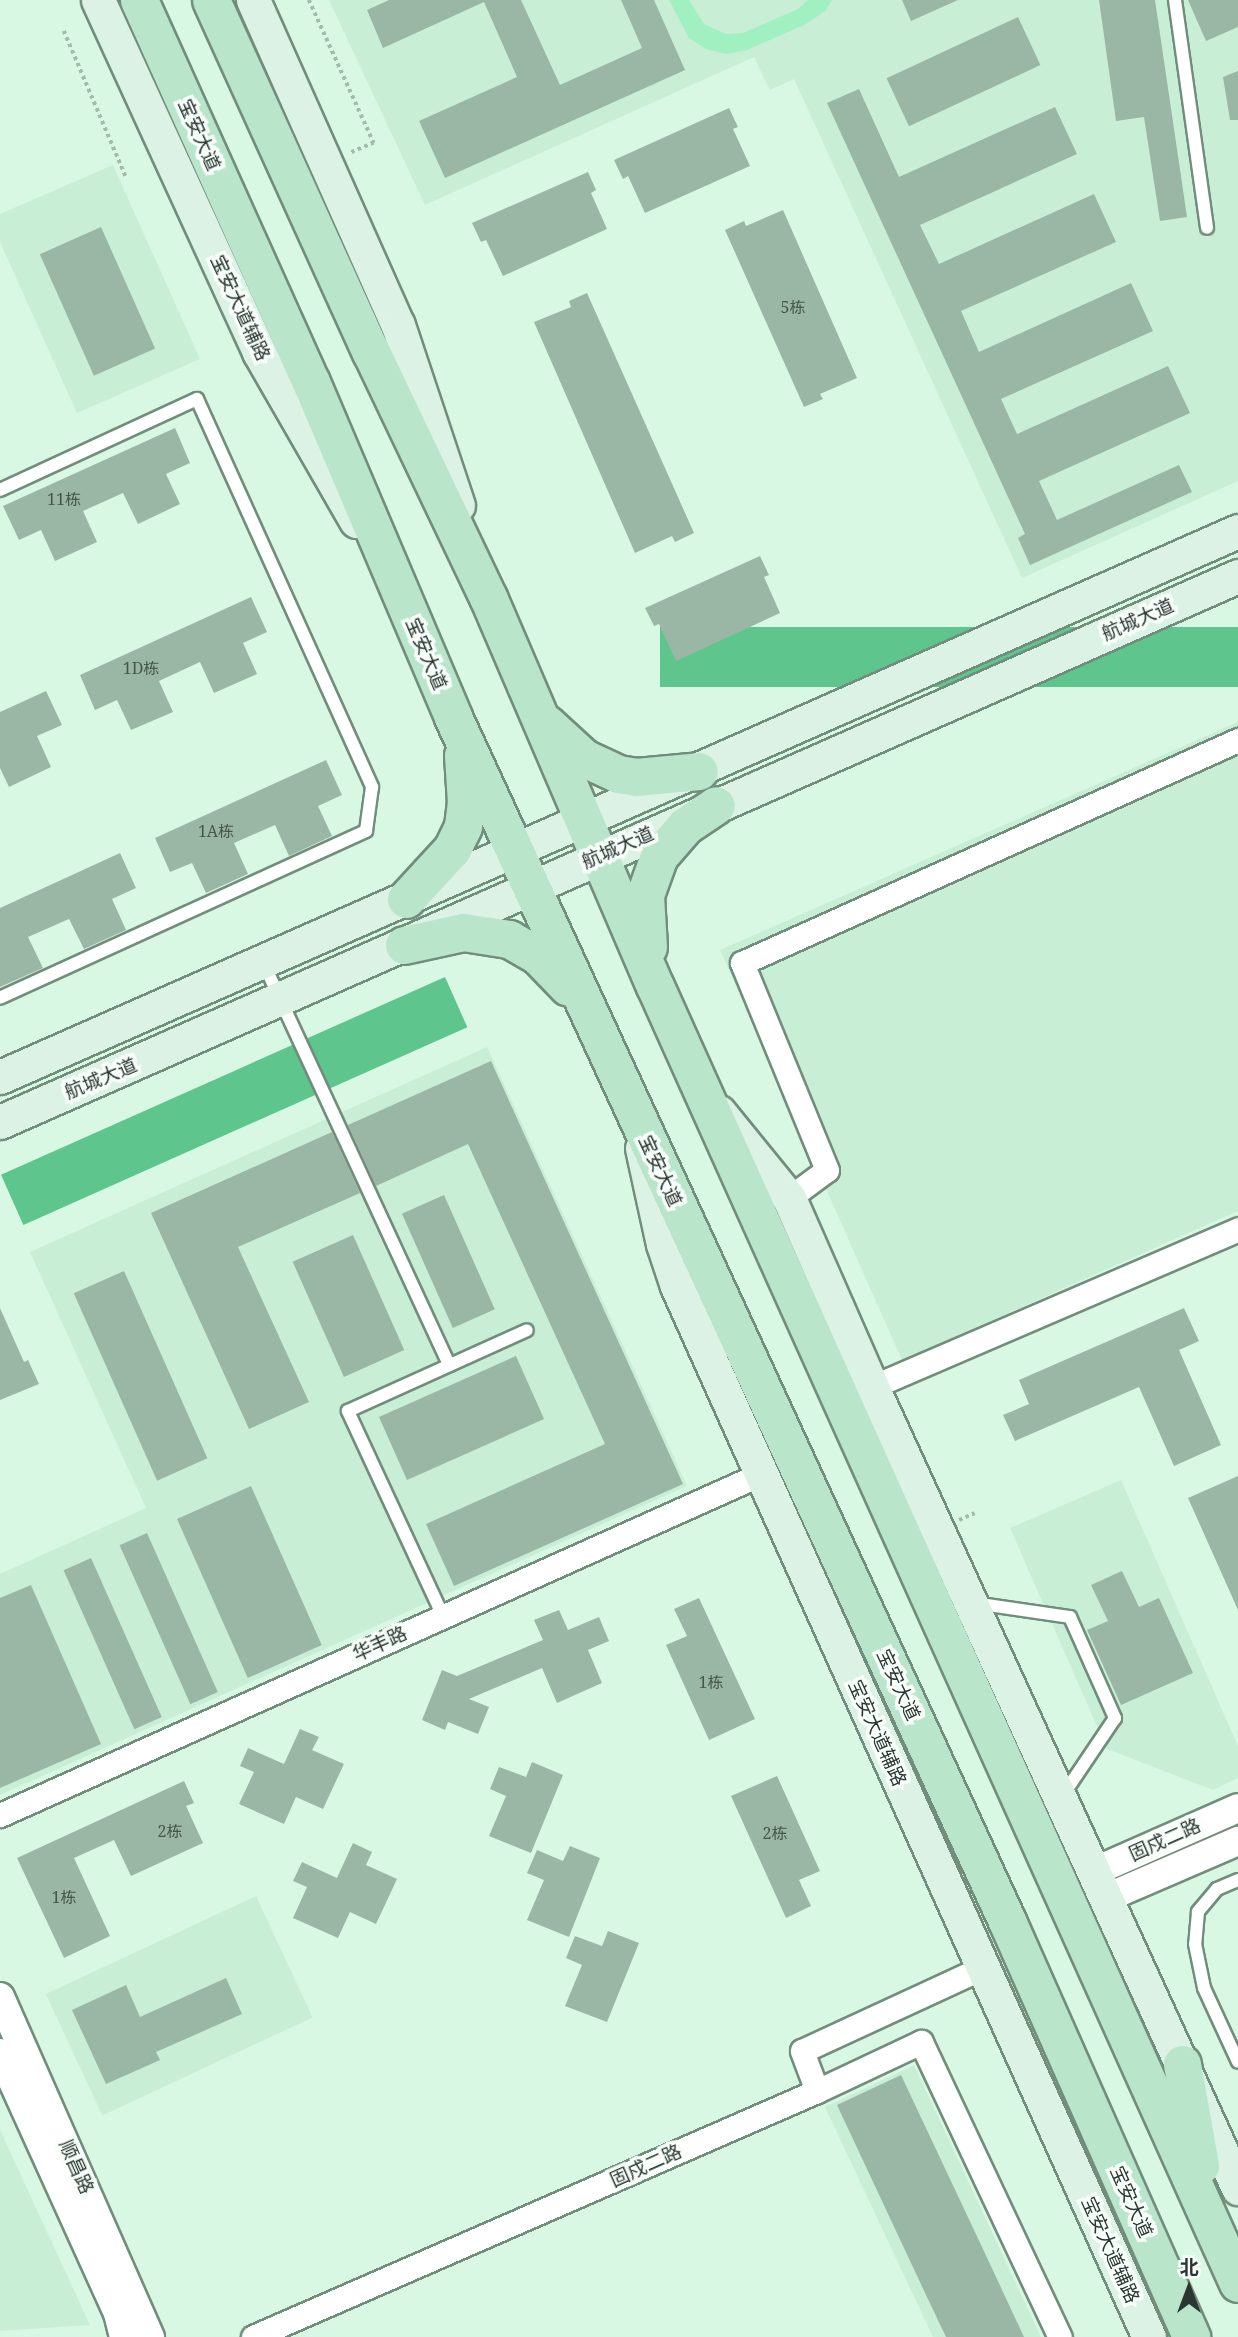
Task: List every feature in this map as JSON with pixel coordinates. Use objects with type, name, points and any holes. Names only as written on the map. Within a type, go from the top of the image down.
[{"type":"main road","name":"宝安大道辅路","points":[[98,0],[271,374],[405,604]]},
{"type":"main road","name":"宝安大道","points":[[139,0],[305,369],[453,717],[1007,1920],[1191,2337]]},
{"type":"main road","points":[[211,0],[371,352],[488,597],[597,857],[1238,2283]]},
{"type":"main road","points":[[253,0],[398,325],[488,597]]},
{"type":"main road","name":"航城大道","points":[[1,1075],[699,771],[1238,531]]},
{"type":"main road","name":"航城大道","points":[[0,1122],[287,1013],[404,945],[530,886],[1238,576]]},
{"type":"main road","points":[[529,696],[550,727],[584,758],[603,769],[636,777],[699,771]]},
{"type":"main road","points":[[406,899],[452,849],[463,826],[466,782],[453,717]]},
{"type":"main road","points":[[655,986],[644,915],[645,894],[651,873],[670,841],[685,826],[716,805]]},
{"type":"main road","points":[[404,945],[463,932],[509,939],[538,956],[564,980],[589,1016]]},
{"type":"main road","points":[[707,1098],[789,1198],[872,1387],[1238,2188]]},
{"type":"main road","name":"宝安大道辅路","points":[[636,1118],[663,1244],[673,1276],[1149,2337]]},
{"type":"main road","points":[[1182,2064],[1211,2221]]},
{"type":"street","points":[[789,1198],[827,1170],[742,962],[1238,740]]},
{"type":"street","points":[[872,1387],[1238,1229]]},
{"type":"street","name":"华丰路","points":[[0,1815],[761,1474]]},
{"type":"street","name":"固戍二路","points":[[1099,1885],[1238,1808]]},
{"type":"street","name":"固戍二路","points":[[1099,1885],[1238,1841]]},
{"type":"street","points":[[817,2091],[802,2051],[982,1968]]},
{"type":"street","name":"顺昌路","points":[[0,1997],[150,2337]]},
{"type":"street","name":"固戍二路","points":[[253,2337],[817,2091],[921,2042],[1060,2337]]},
{"type":"street","name":"顺昌路","points":[[0,2053],[118,2313],[124,2337]]},
{"type":"lane","points":[[1175,0],[1207,228]]},
{"type":"lane","points":[[0,490],[197,399],[372,787],[366,831],[0,998]]},
{"type":"lane","points":[[263,961],[449,1365]]},
{"type":"lane","points":[[443,1616],[348,1411],[527,1330]]},
{"type":"lane","points":[[970,1603],[1070,1617],[1115,1718],[1060,1800]]},
{"type":"lane","points":[[1238,1880],[1217,1889],[1198,1912],[1195,1944],[1205,1988],[1238,2062]]},
{"type":"path","points":[[310,0],[374,143],[343,156]]},
{"type":"path","points":[[64,31],[126,177]]},
{"type":"path","points":[[957,1521],[975,1513]]},
{"type":"shaded area","points":[[329,0],[1238,0],[1238,481],[1022,578],[794,79],[770,90],[754,57],[425,205]]},
{"type":"shaded area","points":[[669,0],[689,0],[704,24],[726,34],[743,33],[798,9],[808,0],[832,0],[825,11],[806,24],[747,50],[726,54],[706,49],[689,38]]},
{"type":"shaded area","points":[[113,165],[200,359],[77,413],[0,242],[0,214]]},
{"type":"shaded area","points":[[660,627],[1238,627],[1238,687],[660,687]]},
{"type":"shaded area","points":[[1238,722],[1238,1211],[902,1360],[720,950]]},
{"type":"shaded area","points":[[445,977],[467,1027],[23,1225],[1,1175]]},
{"type":"shaded area","points":[[487,1047],[687,1486],[0,1795],[0,1574],[146,1508],[30,1252]]},
{"type":"shaded area","points":[[1121,1480],[1238,1746],[1238,1778],[1213,1790],[1107,1749],[1010,1528]]},
{"type":"shaded area","points":[[256,1896],[313,2017],[102,2115],[46,1994]]},
{"type":"shaded area","points":[[914,2065],[1041,2337],[933,2337],[825,2107]]},
{"type":"shaded area","points":[[0,2130],[90,2325],[0,2331]]},
{"type":"building","points":[[389,0],[521,0],[560,85],[642,48],[621,0],[654,0],[685,70],[445,178],[419,121],[517,77],[484,2],[383,48],[367,10]]},
{"type":"building","points":[[902,0],[958,0],[911,21]]},
{"type":"building","points":[[1099,0],[1155,0],[1187,217],[1160,221],[1144,117],[1116,121]]},
{"type":"building","points":[[1188,0],[1238,0],[1238,27],[1206,41]]},
{"type":"building","points":[[1018,17],[1040,65],[909,126],[887,78]]},
{"type":"building","points":[[1238,71],[1238,120],[1230,120],[1223,77]]},
{"type":"building","points":[[859,89],[899,177],[1055,107],[1077,154],[920,225],[939,264],[1094,194],[1116,242],[961,311],[979,352],[1131,283],[1153,331],[1001,399],[1017,434],[1168,366],[1190,413],[1039,481],[1057,520],[1179,465],[1192,492],[1030,565],[1018,538],[1025,534],[827,103]]},
{"type":"building","points":[[729,108],[738,127],[733,129],[750,166],[645,213],[628,176],[623,179],[614,160]]},
{"type":"building","points":[[588,172],[596,190],[591,193],[607,229],[503,276],[486,240],[481,242],[472,223]]},
{"type":"building","points":[[783,210],[857,378],[820,394],[823,399],[804,407],[725,230],[744,221],[746,226]]},
{"type":"building","points":[[101,227],[155,349],[94,376],[40,254]]},
{"type":"building","points":[[587,293],[694,533],[675,542],[672,536],[635,553],[534,322],[571,307],[569,301]]},
{"type":"building","points":[[175,428],[190,463],[166,474],[180,504],[138,524],[123,493],[83,511],[97,542],[55,561],[41,530],[19,540],[3,506]]},
{"type":"building","points":[[760,556],[769,575],[764,577],[780,613],[676,661],[659,624],[654,626],[645,608]]},
{"type":"building","points":[[251,597],[267,632],[243,643],[257,674],[214,693],[200,662],[159,681],[173,712],[131,730],[117,700],[95,710],[80,675]]},
{"type":"building","points":[[46,691],[62,725],[37,736],[51,767],[9,787],[0,768],[0,712]]},
{"type":"building","points":[[326,760],[342,795],[318,806],[332,836],[289,856],[275,825],[234,843],[248,874],[206,893],[192,863],[170,872],[155,838]]},
{"type":"building","points":[[120,853],[136,888],[112,899],[126,930],[84,949],[69,919],[28,937],[43,968],[0,987],[0,908]]},
{"type":"building","points":[[491,1061],[683,1484],[454,1586],[426,1524],[605,1444],[468,1144],[376,1186],[348,1125]]},
{"type":"building","points":[[332,1132],[360,1193],[238,1247],[309,1402],[249,1429],[151,1213]]},
{"type":"building","points":[[444,1195],[495,1309],[453,1328],[402,1214]]},
{"type":"building","points":[[353,1235],[404,1350],[344,1377],[293,1262]]},
{"type":"building","points":[[124,1271],[207,1458],[157,1481],[74,1293]]},
{"type":"building","points":[[0,1308],[24,1362],[28,1360],[39,1384],[0,1400]]},
{"type":"building","points":[[1184,1308],[1199,1341],[1179,1350],[1221,1445],[1174,1466],[1139,1387],[1015,1441],[1003,1415],[1029,1404],[1019,1380]]},
{"type":"building","points":[[516,1356],[544,1419],[407,1480],[379,1417]]},
{"type":"building","points":[[1238,1476],[1238,1610],[1188,1498]]},
{"type":"building","points":[[251,1486],[322,1645],[248,1678],[177,1519]]},
{"type":"building","points":[[147,1533],[218,1692],[190,1704],[120,1545]]},
{"type":"building","points":[[91,1558],[162,1717],[134,1729],[64,1570]]},
{"type":"building","points":[[1122,1571],[1139,1607],[1159,1598],[1193,1673],[1121,1705],[1087,1630],[1108,1621],[1091,1585]]},
{"type":"building","points":[[31,1585],[101,1744],[0,1788],[0,1598]]},
{"type":"building","points":[[699,1598],[755,1719],[709,1740],[666,1645],[687,1636],[674,1609]]},
{"type":"building","points":[[559,1610],[568,1630],[599,1617],[609,1641],[588,1650],[602,1683],[557,1703],[542,1668],[469,1699],[489,1707],[478,1734],[448,1722],[445,1730],[422,1720],[442,1670],[457,1676],[543,1640],[534,1620]]},
{"type":"building","points":[[300,1729],[319,1737],[312,1750],[344,1764],[323,1809],[296,1797],[284,1824],[239,1804],[254,1772],[240,1766],[248,1748],[284,1764]]},
{"type":"building","points":[[532,1762],[563,1775],[531,1853],[489,1836],[506,1796],[490,1789],[499,1767],[526,1777]]},
{"type":"building","points":[[777,1776],[820,1871],[799,1880],[811,1906],[786,1918],[731,1796]]},
{"type":"building","points":[[184,1781],[194,1803],[186,1806],[203,1843],[131,1876],[114,1840],[74,1858],[110,1936],[64,1958],[17,1858]]},
{"type":"building","points":[[353,1843],[372,1852],[366,1865],[397,1879],[376,1924],[350,1912],[338,1938],[293,1918],[307,1887],[293,1881],[302,1862],[337,1878]]},
{"type":"building","points":[[570,1846],[600,1858],[569,1937],[527,1920],[544,1880],[527,1873],[537,1850],[563,1861]]},
{"type":"building","points":[[608,1931],[639,1943],[607,2022],[565,2006],[582,1965],[566,1958],[575,1936],[602,1946]]},
{"type":"building","points":[[226,1978],[242,2014],[156,2052],[160,2060],[106,2084],[72,2010],[126,1985],[140,2017]]},
{"type":"building","points":[[901,2075],[1024,2337],[946,2337],[926,2295],[837,2105]]}]
